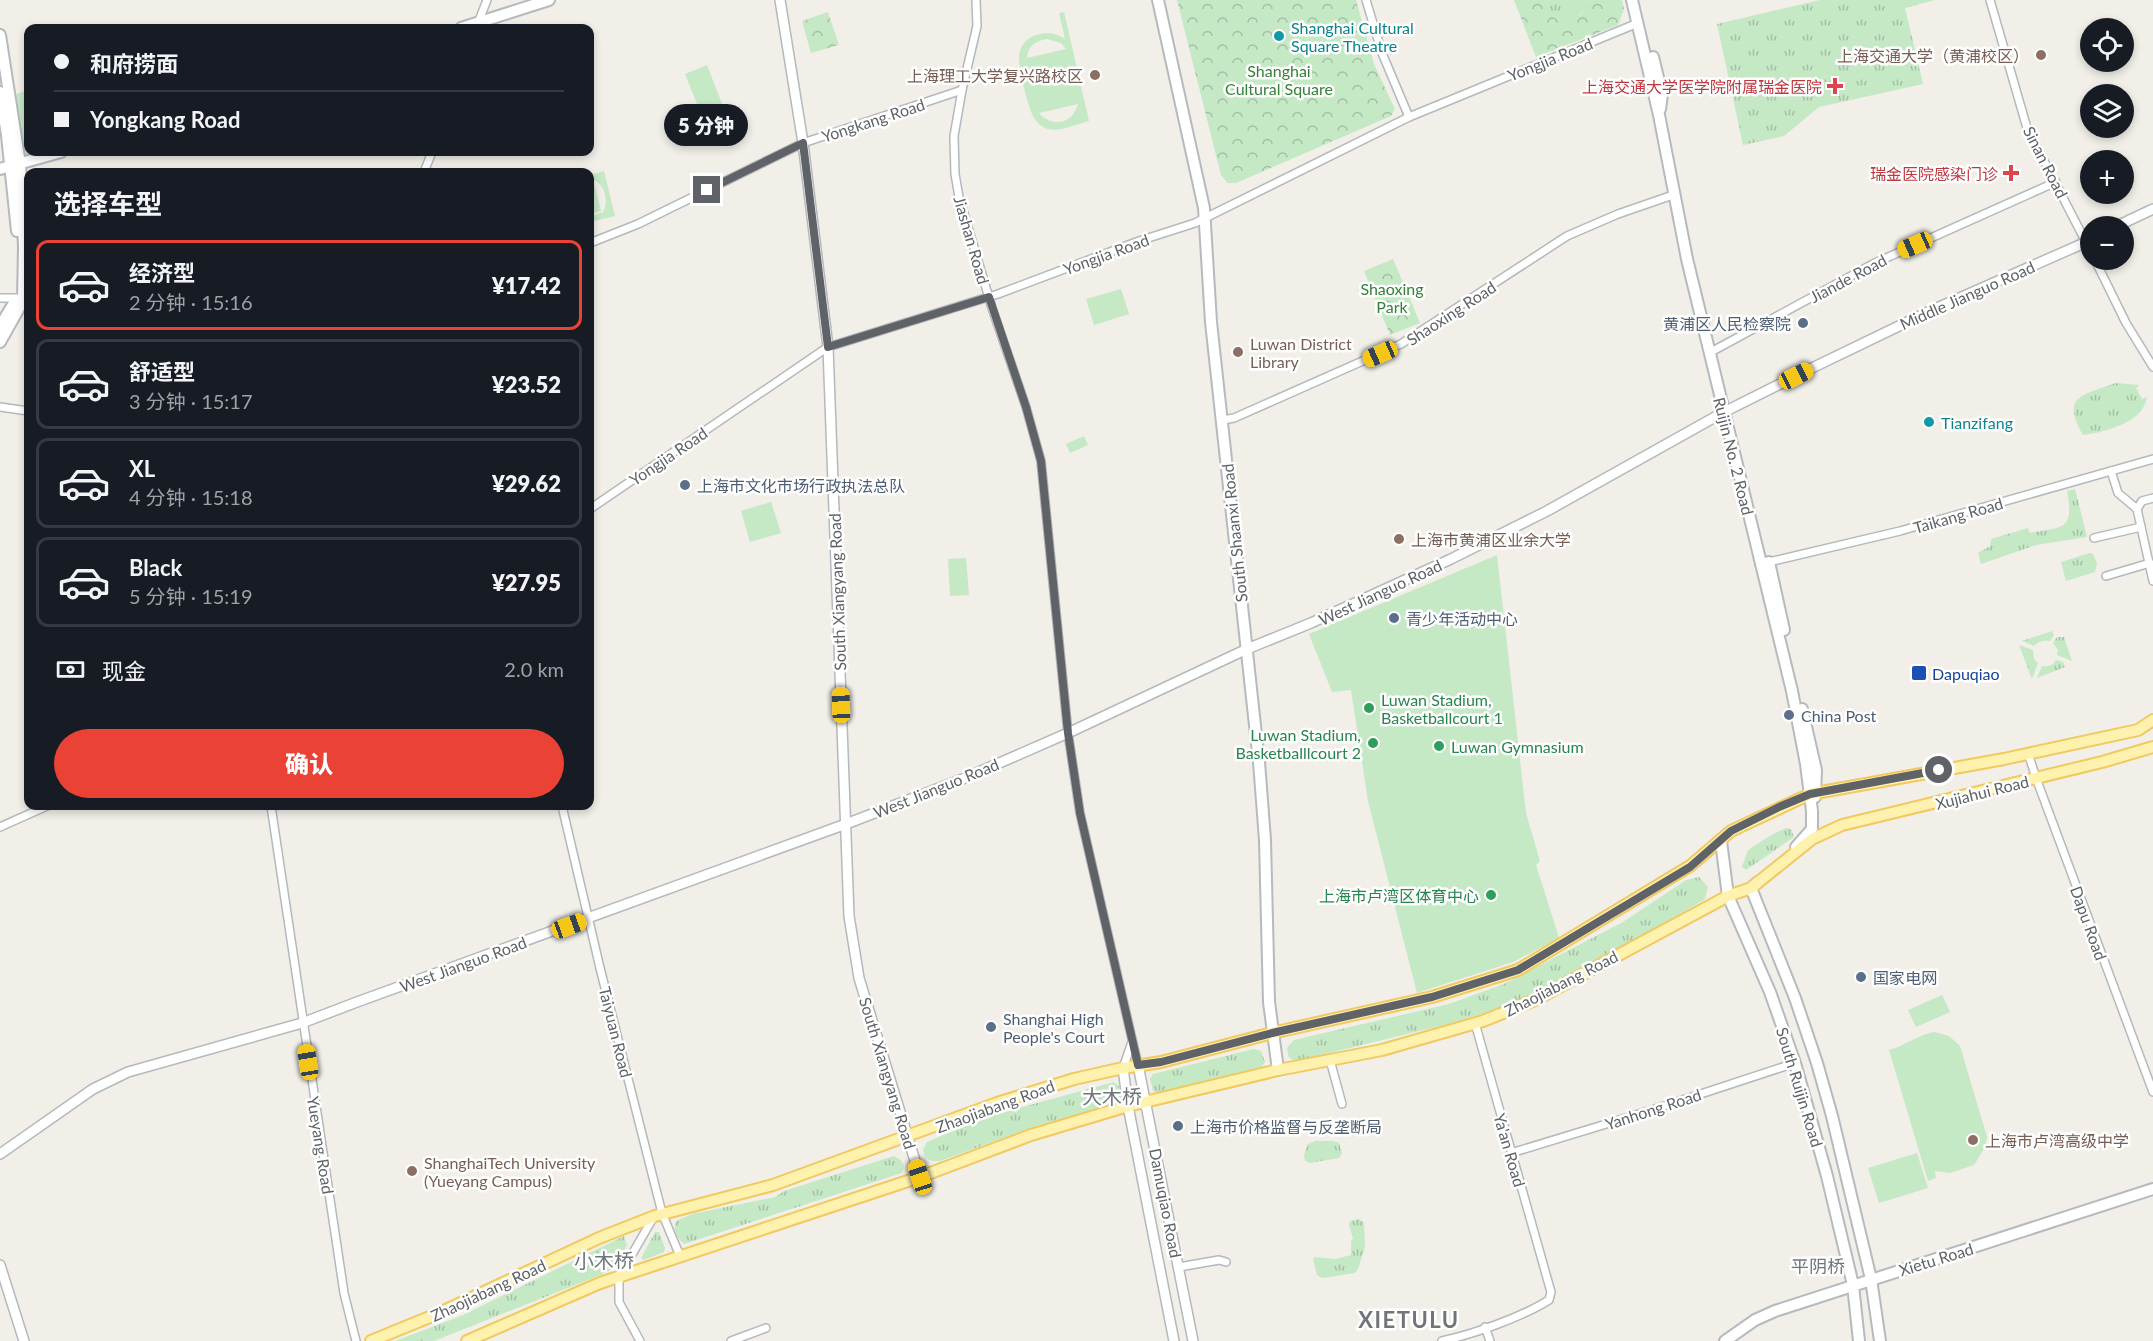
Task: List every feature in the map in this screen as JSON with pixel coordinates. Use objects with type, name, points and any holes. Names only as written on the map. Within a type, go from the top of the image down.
[{"type":"main road","points":[[483,24],[549,0]]},
{"type":"main road","name":"South Shaanxi Road","points":[[1158,0],[1204,208],[1211,322],[1263,806],[1269,1002],[1278,1070]]},
{"type":"main road","name":"Ruijin No. 2 Road","points":[[1632,0],[1659,115],[1673,195],[1709,353],[1765,563],[1816,770],[1812,829],[1751,888]]},
{"type":"main road","points":[[1639,0],[1662,94],[1659,115]]},
{"type":"main road","points":[[0,35],[23,301],[0,342]]},
{"type":"main road","points":[[0,92],[10,166]]},
{"type":"main road","points":[[10,166],[46,156]]},
{"type":"main road","points":[[0,326],[23,301]]},
{"type":"main road","name":"Xujiahui Road","points":[[1813,793],[2138,730],[2153,720]]},
{"type":"main road","name":"Xujiahui Road","points":[[1812,839],[1842,825],[2153,747]]},
{"type":"main road","name":"Zhaojiabang Road","points":[[371,1341],[437,1314],[598,1238],[658,1214],[773,1185],[1008,1099],[1074,1078],[1161,1062],[1272,1033],[1432,997],[1518,970],[1690,867],[1731,831],[1813,793]]},
{"type":"main road","name":"Zhaojiabang Road","points":[[467,1341],[552,1303],[619,1277],[920,1177],[1031,1135],[1128,1106],[1278,1070],[1382,1050],[1475,1023],[1535,1000],[1728,896],[1751,888],[1812,839]]},
{"type":"main road","name":"South Ruijin Road","points":[[1721,841],[1728,896],[1770,992],[1795,1063],[1827,1176],[1853,1285],[1859,1341]]},
{"type":"main road","name":"South Ruijin Road","points":[[1751,888],[1796,998],[1817,1063],[1871,1279],[1880,1341]]},
{"type":"main road","name":"Xietu Road","points":[[1725,1341],[1755,1320],[1776,1311],[2153,1189]]},
{"type":"street","points":[[478,24],[487,0]]},
{"type":"street","name":"South Xiangyang Road","points":[[780,0],[803,143],[828,347],[849,916],[856,965],[920,1177]]},
{"type":"street","name":"Jiashan Road","points":[[976,0],[977,26],[954,136],[954,174],[989,297],[1026,407],[1041,461],[1068,733],[1080,813],[1138,1065]]},
{"type":"street","points":[[1366,0],[1382,53],[1409,117]]},
{"type":"street","name":"Sinan Road","points":[[1990,0],[2027,128],[2080,225]]},
{"type":"street","name":"Yongjia Road","points":[[594,506],[828,347],[989,297],[1205,218],[1409,117],[1638,23]]},
{"type":"street","name":"Yongkang Road","points":[[594,241],[629,228],[803,143],[962,90]]},
{"type":"street","name":"Jiande Road","points":[[1709,353],[1875,263],[2056,182]]},
{"type":"street","name":"Shaoxing Road","points":[[1223,420],[1234,418],[1401,344],[1567,236],[1618,213],[1673,195]]},
{"type":"street","points":[[2134,218],[2153,209]]},
{"type":"street","name":"Middle Jianguo Road","points":[[1844,353],[1930,311],[2080,245]]},
{"type":"street","points":[[2100,270],[2126,323],[2153,367]]},
{"type":"street","points":[[0,298],[23,301]]},
{"type":"street","name":"West Jianguo Road","points":[[0,1154],[77,1100],[128,1072],[302,1023],[846,824],[965,778],[1068,733],[1247,649],[1311,623],[1548,511],[1724,412],[1844,353]]},
{"type":"street","points":[[0,407],[24,410]]},
{"type":"street","name":"Taikang Road","points":[[1765,563],[1900,531],[2153,459]]},
{"type":"street","points":[[2111,471],[2118,494],[2137,509],[2153,580]]},
{"type":"street","points":[[2137,509],[2142,501],[2153,498]]},
{"type":"street","points":[[2094,538],[2141,526]]},
{"type":"street","points":[[2106,576],[2150,563]]},
{"type":"street","name":"Dapu Road","points":[[2028,753],[2153,1092]]},
{"type":"street","points":[[0,827],[38,810]]},
{"type":"street","name":"Yueyang Road","points":[[271,810],[344,1293],[356,1341]]},
{"type":"street","name":"Taiyuan Road","points":[[563,810],[658,1214],[680,1256]]},
{"type":"street","name":"Ya'an Road","points":[[1475,1023],[1551,1292],[1549,1300],[1536,1308],[1485,1327]]},
{"type":"street","points":[[1123,1068],[1132,1042]]},
{"type":"street","points":[[1330,1060],[1342,1104]]},
{"type":"street","name":"Yanhong Road","points":[[1511,1153],[1795,1063]]},
{"type":"street","name":"Damuqiao Road","points":[[1138,1065],[1193,1341]]},
{"type":"street","name":"Damuqiao Road","points":[[1123,1068],[1128,1106],[1174,1341]]},
{"type":"street","points":[[640,1341],[619,1302],[619,1277],[658,1214]]},
{"type":"street","points":[[1179,1268],[1219,1260],[1226,1262]]},
{"type":"street","points":[[0,1264],[24,1341]]},
{"type":"street","points":[[1442,1341],[1485,1327],[1490,1341]]},
{"type":"street","points":[[731,1341],[766,1328]]},
{"type":"green space","name":"Shanghai Cultural Square","points":[[1177,0],[1356,0],[1374,64],[1395,109],[1391,116],[1236,183],[1228,183],[1221,175]]},
{"type":"green space","points":[[1514,0],[1544,0],[1550,5],[1548,14],[1559,20],[1566,11],[1579,16],[1593,0],[1622,0],[1624,9],[1618,25],[1536,57]]},
{"type":"green space","points":[[1544,0],[1593,1],[1578,16],[1559,20],[1548,14]]},
{"type":"green space","points":[[1820,0],[1935,0],[1905,8],[1923,84],[1819,107],[1784,136],[1743,145],[1717,24]]},
{"type":"green space","points":[[828,12],[839,45],[811,53],[802,21]]},
{"type":"green space","points":[[1064,12],[1089,121],[1052,130],[1035,120],[1024,88],[1019,58],[1024,43],[1036,35],[1051,34],[1065,39],[1059,13]],"holes":[[[1047,39],[1061,43],[1066,49],[1027,58],[1033,44]],[[1078,104],[1072,116],[1062,122],[1050,121],[1039,113]]]},
{"type":"green space","points":[[707,65],[727,117],[706,126],[685,74]]},
{"type":"green space","points":[[24,91],[24,156],[27,156],[23,157],[16,94]]},
{"type":"green space","points":[[604,171],[615,216],[594,221],[594,215],[603,212],[606,199],[602,187],[594,181],[594,174]]},
{"type":"green space","points":[[594,183],[601,211],[594,213]]},
{"type":"green space","name":"Shaoxing Park","points":[[1393,259],[1420,323],[1390,335],[1364,271]]},
{"type":"green space","points":[[1121,289],[1129,314],[1094,325],[1086,299]]},
{"type":"green space","points":[[2115,383],[2139,385],[2136,388],[2142,399],[2147,397],[2142,409],[2136,416],[2122,424],[2083,435],[2074,412],[2078,399]]},
{"type":"green space","points":[[1084,436],[1088,445],[1070,453],[1066,444]]},
{"type":"green space","points":[[2075,489],[2087,537],[2036,545],[1981,564],[1978,553],[1990,546],[1991,539],[2028,528],[2030,533],[2064,525],[2069,514],[2067,491]]},
{"type":"green space","points":[[771,502],[781,533],[750,542],[741,511]]},
{"type":"green space","points":[[2093,554],[2097,563],[2095,572],[2066,581],[2061,562]]},
{"type":"green space","name":"Luwan Gymnasium","points":[[1497,555],[1526,813],[1540,861],[1536,865],[1559,938],[1513,962],[1417,993],[1368,801],[1351,690],[1332,692],[1309,634]]},
{"type":"green space","points":[[966,558],[969,595],[950,596],[948,559]]},
{"type":"green space","points":[[2052,631],[2054,635],[2050,641],[2041,641],[2034,646],[2022,641]]},
{"type":"green space","points":[[2057,637],[2064,637],[2072,661],[2057,655],[2058,650],[2053,643]]},
{"type":"green space","points":[[2019,645],[2033,650],[2034,659],[2038,663],[2032,679]]},
{"type":"green space","points":[[2056,660],[2063,662],[2065,667],[2037,678],[2042,666],[2050,666]]},
{"type":"green space","points":[[1786,828],[1791,829],[1794,837],[1746,870],[1742,867],[1748,850]]},
{"type":"green space","points":[[1699,877],[1708,887],[1705,899],[1635,941],[1619,948],[1608,959],[1525,1001],[1444,1025],[1296,1061],[1289,1058],[1287,1048],[1294,1040],[1449,1004],[1504,984],[1623,922],[1686,880]]},
{"type":"green space","points":[[1942,995],[1950,1012],[1916,1027],[1908,1010]]},
{"type":"green space","points":[[1934,1032],[1949,1036],[1960,1046],[1987,1137],[1985,1147],[1974,1165],[1950,1173],[1935,1171],[1936,1178],[1928,1181],[1889,1050]]},
{"type":"green space","points":[[1254,1049],[1261,1051],[1265,1062],[1261,1068],[1158,1093],[1153,1091],[1150,1079],[1153,1074]]},
{"type":"green space","points":[[1114,1082],[1119,1086],[1120,1103],[1039,1125],[940,1161],[932,1161],[925,1157],[923,1150],[927,1142],[986,1117]]},
{"type":"green space","points":[[1315,1141],[1339,1143],[1342,1153],[1339,1158],[1310,1163],[1305,1161],[1304,1155],[1308,1144]]},
{"type":"green space","points":[[1917,1153],[1928,1188],[1879,1203],[1868,1168]]},
{"type":"green space","points":[[894,1156],[901,1160],[904,1166],[902,1173],[684,1244],[676,1233],[676,1221],[692,1214],[775,1197],[784,1191]]},
{"type":"green space","points":[[1359,1219],[1364,1223],[1365,1247],[1355,1273],[1322,1278],[1317,1275],[1313,1259],[1315,1257],[1335,1259],[1351,1255],[1353,1238],[1349,1225],[1350,1221]]},
{"type":"green space","points":[[655,1232],[659,1232],[665,1248],[664,1252],[644,1260],[641,1258]]},
{"type":"green space","points":[[624,1236],[627,1245],[615,1267],[603,1274],[434,1341],[395,1341],[461,1316]]},
{"type":"place","name":"Shanghai Cultural Square Theatre","points":[[1279,36]]},
{"type":"place","name":"上海交通大学（黄浦校区）","points":[[2041,55]]},
{"type":"place","name":"上海理工大学复兴路校区","points":[[1095,75]]},
{"type":"place","name":"上海交通大学医学院附属瑞金医院","points":[[1835,86]]},
{"type":"place","name":"瑞金医院感染门诊","points":[[2011,173]]},
{"type":"place","name":"黄浦区人民检察院","points":[[1803,323]]},
{"type":"place","name":"Luwan District Library","points":[[1238,352]]},
{"type":"place","name":"Tianzifang","points":[[1929,422]]},
{"type":"place","name":"上海市文化市场行政执法总队","points":[[685,485]]},
{"type":"place","name":"上海市黄浦区业余大学","points":[[1399,539]]},
{"type":"place","name":"青少年活动中心","points":[[1394,618]]},
{"type":"place","name":"Dapuqiao","points":[[1919,673]]},
{"type":"place","name":"Luwan Stadium, Basketballcourt 1","points":[[1369,708]]},
{"type":"place","name":"China Post","points":[[1789,715]]},
{"type":"place","name":"Luwan Stadium, Basketballlcourt 2","points":[[1373,743]]},
{"type":"place","name":"Luwan Gymnasium","points":[[1439,746]]},
{"type":"place","name":"上海市卢湾区体育中心","points":[[1491,895]]},
{"type":"place","name":"国家电网","points":[[1861,977]]},
{"type":"place","name":"Shanghai High People's Court","points":[[991,1027]]},
{"type":"place","name":"上海市价格监督与反垄断局","points":[[1178,1126]]},
{"type":"place","name":"上海市卢湾高级中学","points":[[1973,1140]]},
{"type":"place","name":"ShanghaiTech University (Yueyang Campus)","points":[[412,1171]]},
{"type":"district","name":"大木桥","points":[[1112,1096]]},
{"type":"district","name":"小木桥","points":[[604,1260]]},
{"type":"district","name":"平阴桥","points":[[1818,1266]]},
{"type":"district","name":"XIETULU","points":[[1409,1319]]},
{"type":"route","points":[[707,190],[803,143],[828,347],[989,297],[1026,407],[1041,461],[1068,733],[1080,813],[1138,1065],[1161,1062],[1272,1033],[1432,997],[1518,970],[1690,867],[1731,831],[1779,807],[1810,794],[1939,770]]}]
